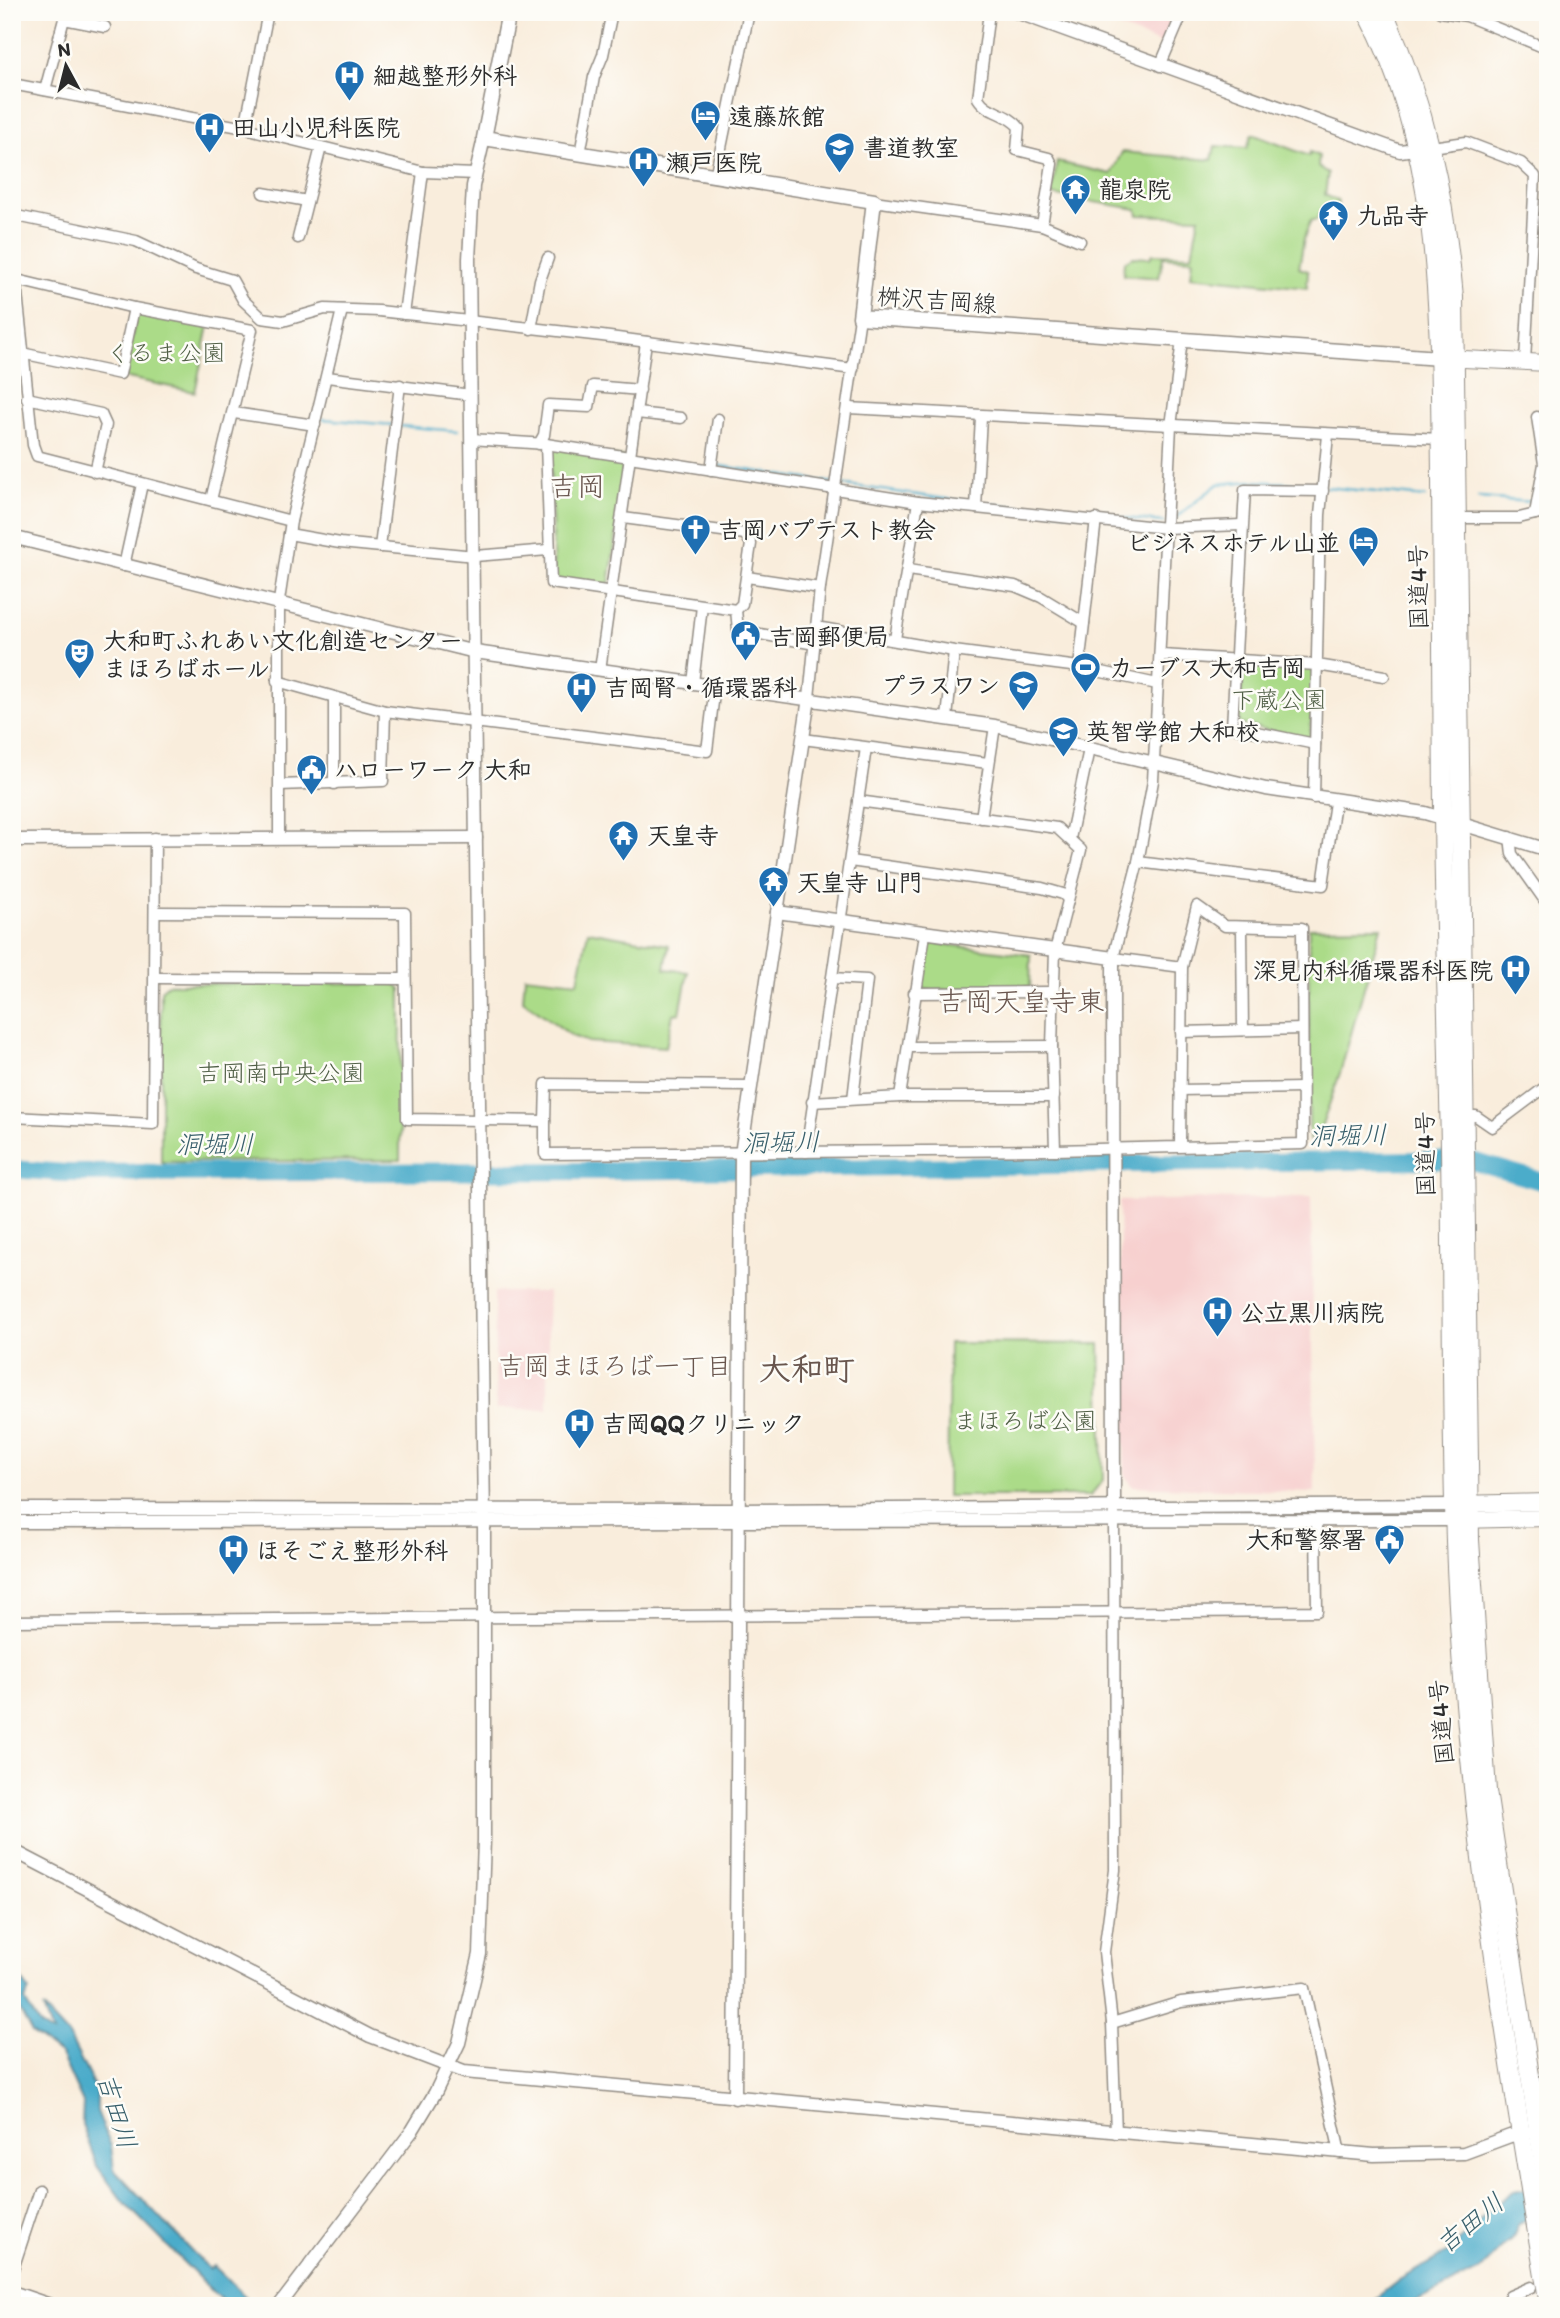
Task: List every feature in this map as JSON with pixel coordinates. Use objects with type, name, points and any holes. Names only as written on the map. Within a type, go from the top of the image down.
[{"type":"highway","name":"国道4号","points":[[1382,13],[1392,71],[1424,148],[1434,257],[1448,358],[1459,519],[1452,821],[1462,1512],[1461,1673],[1472,1797],[1534,2160],[1542,2265],[1548,2300]]},
{"type":"highway","name":"国道4号","points":[[1448,358],[1440,439],[1452,821],[1465,1116],[1457,1154]]},
{"type":"highway","name":"国道4号","points":[[1534,2160],[1548,2195]]},
{"type":"main road","points":[[509,12],[484,138],[874,201]]},
{"type":"main road","name":"桝沢吉岡線","points":[[874,201],[859,317],[1448,358]]},
{"type":"main road","points":[[1448,358],[1548,363]]},
{"type":"main road","points":[[1462,1512],[1548,1502]]},
{"type":"main road","points":[[1462,1512],[1548,1518]]},
{"type":"street","points":[[245,128],[268,12]]},
{"type":"street","points":[[580,154],[594,77],[603,55],[612,12]]},
{"type":"street","points":[[715,177],[749,12]]},
{"type":"street","points":[[989,12],[978,97],[984,107],[1012,118],[1019,127],[1017,150],[1049,158],[1052,164],[1042,225]]},
{"type":"street","points":[[1016,12],[1400,152],[1466,142],[1521,163],[1535,176],[1525,362]]},
{"type":"street","points":[[1160,66],[1183,12]]},
{"type":"street","points":[[1440,12],[1467,16],[1548,49]]},
{"type":"street","points":[[45,90],[64,19],[105,27]]},
{"type":"street","points":[[12,84],[245,128],[423,172],[476,174]]},
{"type":"street","points":[[280,2304],[412,2131],[459,2043],[480,1954],[484,1840],[484,1615],[470,214],[484,138]]},
{"type":"street","points":[[298,238],[321,146]]},
{"type":"street","points":[[404,314],[423,172]]},
{"type":"street","points":[[264,193],[307,201]]},
{"type":"street","points":[[874,201],[1042,225],[1080,241]]},
{"type":"street","points":[[12,215],[136,241],[196,269],[232,281],[243,300],[262,318],[284,321],[326,309],[404,314],[853,369]]},
{"type":"street","points":[[12,245],[17,280],[17,352],[37,456],[290,520]]},
{"type":"street","points":[[531,329],[540,279],[548,258]]},
{"type":"street","points":[[17,280],[252,330]]},
{"type":"street","points":[[17,352],[120,374],[134,307]]},
{"type":"street","points":[[279,838],[279,601],[290,520],[342,310]]},
{"type":"street","points":[[735,2098],[741,1159],[749,1086],[809,698],[820,588],[839,471],[859,317]]},
{"type":"street","points":[[211,500],[252,330],[262,318]]},
{"type":"street","points":[[1116,2133],[1112,2023],[1104,1952],[1115,1870],[1113,958],[1138,862],[1154,763],[1157,684],[1162,655],[1171,426],[1182,340]]},
{"type":"street","points":[[600,670],[646,342]]},
{"type":"street","points":[[327,377],[471,395]]},
{"type":"street","points":[[380,547],[400,385]]},
{"type":"street","points":[[640,390],[593,386],[589,407],[548,405],[542,442],[551,583],[736,610]]},
{"type":"street","points":[[27,398],[100,414],[106,425],[95,472]]},
{"type":"street","points":[[848,408],[1440,439]]},
{"type":"street","points":[[637,412],[681,418]]},
{"type":"street","points":[[234,413],[315,425]]},
{"type":"street","points":[[976,504],[981,417]]},
{"type":"street","points":[[1535,514],[1544,464],[1537,417]]},
{"type":"street","points":[[712,465],[718,419]]},
{"type":"street","points":[[1314,798],[1323,487],[1328,435]]},
{"type":"street","points":[[471,439],[542,442],[632,453],[918,502],[976,504],[1096,519],[1241,525]]},
{"type":"street","points":[[124,566],[142,484]]},
{"type":"street","points":[[1315,744],[1232,727],[1245,490],[1323,487]]},
{"type":"street","points":[[895,639],[918,502]]},
{"type":"street","points":[[1459,519],[1487,520],[1548,511]]},
{"type":"street","points":[[623,518],[746,534],[751,544],[747,577],[742,604],[736,610]]},
{"type":"street","points":[[1079,667],[1096,519]]},
{"type":"street","points":[[289,534],[380,547],[475,555],[548,550]]},
{"type":"street","points":[[12,537],[279,601],[475,652],[995,726],[1314,798],[1425,813],[1548,850]]},
{"type":"street","points":[[908,570],[1015,586],[1041,597],[1084,623]]},
{"type":"street","points":[[747,577],[820,588]]},
{"type":"street","points":[[693,683],[702,606]]},
{"type":"street","points":[[736,610],[738,630],[815,644]]},
{"type":"street","points":[[816,627],[954,651],[1079,667],[1157,684]]},
{"type":"street","points":[[947,718],[954,651]]},
{"type":"street","points":[[1162,655],[1317,665],[1384,676]]},
{"type":"street","points":[[277,681],[386,710],[707,751],[715,686]]},
{"type":"street","points":[[334,698],[334,784]]},
{"type":"street","points":[[280,785],[383,781],[386,710]]},
{"type":"street","points":[[981,818],[995,726]]},
{"type":"street","points":[[803,739],[988,763]]},
{"type":"street","points":[[806,1152],[866,748]]},
{"type":"street","points":[[1070,839],[1089,749]]},
{"type":"street","points":[[858,801],[1057,828],[1081,850],[1055,951],[1052,992],[1055,1150]]},
{"type":"street","points":[[1138,862],[1323,886],[1335,802]]},
{"type":"street","points":[[1510,837],[1512,853],[1548,905]]},
{"type":"street","points":[[12,1117],[153,1124],[155,838]]},
{"type":"street","points":[[12,840],[476,838]]},
{"type":"street","points":[[850,861],[1041,888],[1063,894],[1068,899]]},
{"type":"street","points":[[749,1086],[546,1084],[545,1154],[741,1159],[806,1152],[1055,1150],[1303,1144],[1302,928],[1225,926],[1197,906],[1182,967],[1180,1146]]},
{"type":"street","points":[[155,912],[405,914],[407,1119],[545,1121]]},
{"type":"street","points":[[777,912],[1182,967]]},
{"type":"street","points":[[1242,928],[1243,1030]]},
{"type":"street","points":[[901,1097],[914,993],[925,934]]},
{"type":"street","points":[[155,978],[404,979]]},
{"type":"street","points":[[832,978],[867,980],[853,1099]]},
{"type":"street","points":[[914,993],[1052,992]]},
{"type":"street","points":[[1181,1032],[1302,1029]]},
{"type":"street","points":[[908,1047],[1052,1046]]},
{"type":"street","points":[[1465,1116],[1478,1117],[1492,1127],[1548,1085]]},
{"type":"street","points":[[1181,1090],[1301,1088]]},
{"type":"street","points":[[812,1102],[901,1097],[1054,1097]]},
{"type":"street","points":[[737,1517],[1114,1506],[1462,1512]]},
{"type":"street","points":[[12,1509],[483,1516],[1114,1520],[1316,1520],[1462,1512]]},
{"type":"street","points":[[12,1522],[483,1516]]},
{"type":"street","points":[[12,1621],[484,1615],[1317,1611],[1316,1520]]},
{"type":"street","points":[[12,1850],[370,2036],[464,2072],[1339,2152],[1464,2154],[1529,2132]]},
{"type":"street","points":[[1112,2023],[1181,2002],[1304,1988],[1339,2152]]},
{"type":"street","points":[[12,2272],[39,2190]]},
{"type":"street","points":[[1510,2296],[1531,2287]]},
{"type":"street","points":[[12,2291],[56,2306]]},
{"type":"shaded area","points":[[1079,12],[1175,12],[1162,44]]},
{"type":"shaded area","name":"公立黒川病院","points":[[1311,1197],[1315,1492],[1133,1486],[1125,1476],[1119,1201]]},
{"type":"shaded area","points":[[494,1292],[548,1292],[548,1409],[496,1409]]},
{"type":"green space","points":[[1252,134],[1309,156],[1310,152],[1319,156],[1318,167],[1328,173],[1325,195],[1338,201],[1336,214],[1321,212],[1316,220],[1311,220],[1304,238],[1299,268],[1308,271],[1307,288],[1191,276],[1193,259],[1163,257],[1159,278],[1123,275],[1124,262],[1133,257],[1150,258],[1153,254],[1192,255],[1199,217],[1138,215],[1137,209],[1051,195],[1057,162],[1111,174],[1122,152],[1212,160],[1215,146],[1247,148]]},
{"type":"green space","name":"くるま公園","points":[[137,312],[209,326],[195,392],[123,377]]},
{"type":"green space","points":[[550,446],[628,458],[609,584],[603,589],[554,580]]},
{"type":"green space","name":"下蔵公園","points":[[1243,664],[1314,668],[1310,739],[1239,724]]},
{"type":"green space","points":[[1381,927],[1341,1070],[1318,1137],[1309,1140],[1309,928]]},
{"type":"green space","points":[[588,931],[669,945],[665,969],[688,972],[680,1013],[673,1014],[666,1047],[588,1042],[572,1036],[523,1000],[525,976],[578,982]]},
{"type":"green space","points":[[932,943],[1031,955],[1030,987],[926,990],[921,985],[926,948]]},
{"type":"green space","name":"吉岡南中央公園","points":[[395,983],[401,989],[400,1160],[161,1162],[161,990],[168,984]]},
{"type":"green space","name":"まほろば公園","points":[[949,1343],[1100,1344],[1103,1480],[1090,1496],[947,1496]]},
{"type":"water","name":"吉田川","points":[[12,1967],[29,1990],[25,2001],[40,2026],[52,2033],[43,2008],[69,2036],[97,2092],[97,2111],[111,2146],[114,2169],[209,2269],[214,2266],[255,2306],[224,2303],[122,2200],[97,2166],[82,2124],[83,2103],[61,2055],[32,2033],[14,2000]]},
{"type":"water","name":"吉田川","points":[[1548,2185],[1548,2210],[1519,2224],[1513,2237],[1480,2270],[1407,2306],[1366,2306],[1399,2280],[1450,2251],[1496,2204],[1514,2191]]},
{"type":"waterway","points":[[323,419],[393,425]]},
{"type":"waterway","points":[[400,426],[457,431]]},
{"type":"waterway","points":[[715,465],[833,483]]},
{"type":"waterway","points":[[1169,523],[1218,484],[1252,481],[1320,485]]},
{"type":"waterway","points":[[839,484],[961,501]]},
{"type":"waterway","points":[[1326,487],[1425,497]]},
{"type":"waterway","points":[[1478,498],[1532,502]]},
{"type":"waterway","points":[[988,504],[1163,522]]},
{"type":"waterway","name":"洞堀川","points":[[12,1169],[65,1173],[602,1171],[1427,1160],[1472,1161],[1548,1183]]},
{"type":"place","name":"細越整形外科","points":[[350,102]]},
{"type":"place","name":"遠藤旅館","points":[[706,143]]},
{"type":"place","name":"田山小児科医院","points":[[209,154]]},
{"type":"place","name":"書道教室","points":[[840,174]]},
{"type":"place","name":"瀬戸医院","points":[[643,189]]},
{"type":"place","name":"龍泉院","points":[[1076,216]]},
{"type":"place","name":"九品寺","points":[[1334,242]]},
{"type":"place","name":"吉岡バプテスト教会","points":[[695,556]]},
{"type":"place","name":"ビジネスホテル山並","points":[[1363,569]]},
{"type":"place","name":"吉岡郵便局","points":[[746,663]]},
{"type":"place","name":"大和町ふれあい文化創造センター まほろばホール","points":[[80,681]]},
{"type":"place","name":"カーブス 大和吉岡","points":[[1086,694]]},
{"type":"place","name":"プラスワン","points":[[1023,712]]},
{"type":"place","name":"吉岡腎・循環器科","points":[[582,714]]},
{"type":"place","name":"英智学館 大和校","points":[[1063,758]]},
{"type":"place","name":"ハローワーク 大和","points":[[311,796]]},
{"type":"place","name":"天皇寺","points":[[624,862]]},
{"type":"place","name":"天皇寺 山門","points":[[774,909]]},
{"type":"place","name":"深見内科循環器科医院","points":[[1516,997]]},
{"type":"place","name":"公立黒川病院","points":[[1217,1339]]},
{"type":"place","name":"吉岡QQクリニック","points":[[579,1450]]},
{"type":"place","name":"大和警察署","points":[[1389,1566]]},
{"type":"place","name":"ほそごえ整形外科","points":[[233,1577]]},
{"type":"district","name":"吉岡","points":[[577,486]]},
{"type":"district","name":"吉岡天皇寺東","points":[[1021,1001]]},
{"type":"district","name":"吉岡まほろば一丁目","points":[[615,1366]]},
{"type":"district","name":"大和町","points":[[807,1369]]}]
